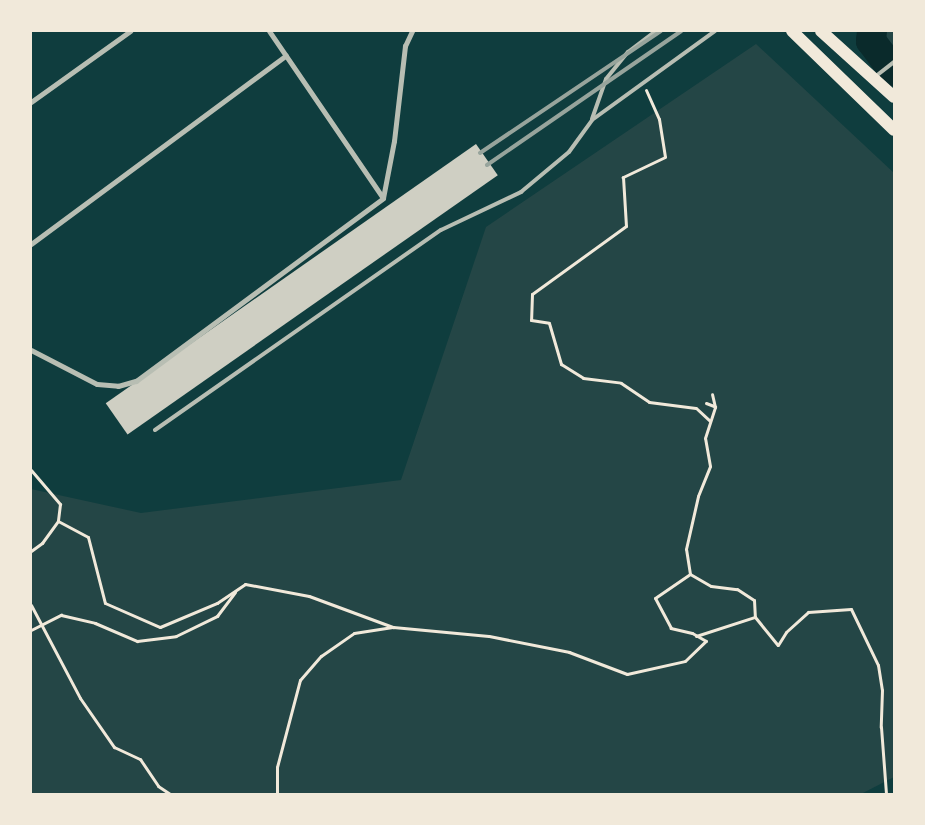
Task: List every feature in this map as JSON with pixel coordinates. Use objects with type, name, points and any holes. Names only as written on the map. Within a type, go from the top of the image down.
[{"type":"main road","points":[[792,31],[859,93],[894,130]]},
{"type":"main road","points":[[821,31],[875,77],[894,96]]},
{"type":"main road","points":[[859,93],[875,77]]},
{"type":"street","points":[[31,102],[130,31]]},
{"type":"street","points":[[269,31],[382,198]]},
{"type":"street","points":[[31,350],[97,384],[118,386],[136,381],[382,198],[394,141],[405,46],[412,31]]},
{"type":"street","points":[[31,244],[286,55]]},
{"type":"lane","points":[[155,430],[441,230],[521,192],[569,152],[592,120],[606,79],[628,52],[656,31]]},
{"type":"lane","points":[[592,120],[715,31]]},
{"type":"lane","points":[[875,77],[894,62]]},
{"type":"path","points":[[643,83],[659,119],[666,157],[623,177],[626,226],[532,294],[531,320],[549,323],[561,364],[583,378],[621,383],[649,402],[696,408],[710,421]]},
{"type":"path","points":[[712,394],[715,407],[705,438],[710,466],[698,496],[686,549],[690,574],[710,586],[737,589],[754,600],[755,617],[778,645],[786,632],[808,612],[851,609],[878,665],[882,690],[881,727],[886,794]]},
{"type":"path","points":[[706,403],[715,407]]},
{"type":"path","points":[[31,470],[60,504],[58,521],[42,543],[31,551]]},
{"type":"path","points":[[58,521],[88,538],[105,603],[160,627],[217,603],[245,584],[309,596],[393,627]]},
{"type":"path","points":[[277,794],[277,767],[300,680],[320,656],[354,633],[393,627],[490,636],[568,652],[627,674],[685,661],[706,642],[696,636],[671,628],[655,598],[690,574]]},
{"type":"path","points":[[31,630],[61,615],[95,623],[137,641],[176,636],[217,616],[236,590]]},
{"type":"path","points":[[31,605],[80,698],[114,747],[140,759],[158,786],[170,794]]},
{"type":"path","points":[[696,636],[755,617]]},
{"type":"shaded area","points":[[882,31],[894,31],[894,60],[880,44]]},
{"type":"shaded area","points":[[756,44],[894,173],[894,777],[861,794],[31,794],[31,489],[141,513],[401,480],[486,227]]},
{"type":"building","points":[[476,144],[498,175],[128,434],[106,403]]},
{"type":"waterway","points":[[872,31],[871,41],[894,71]]},
{"type":"railway","points":[[480,153],[661,31]]},
{"type":"railway","points":[[487,165],[681,31]]}]
